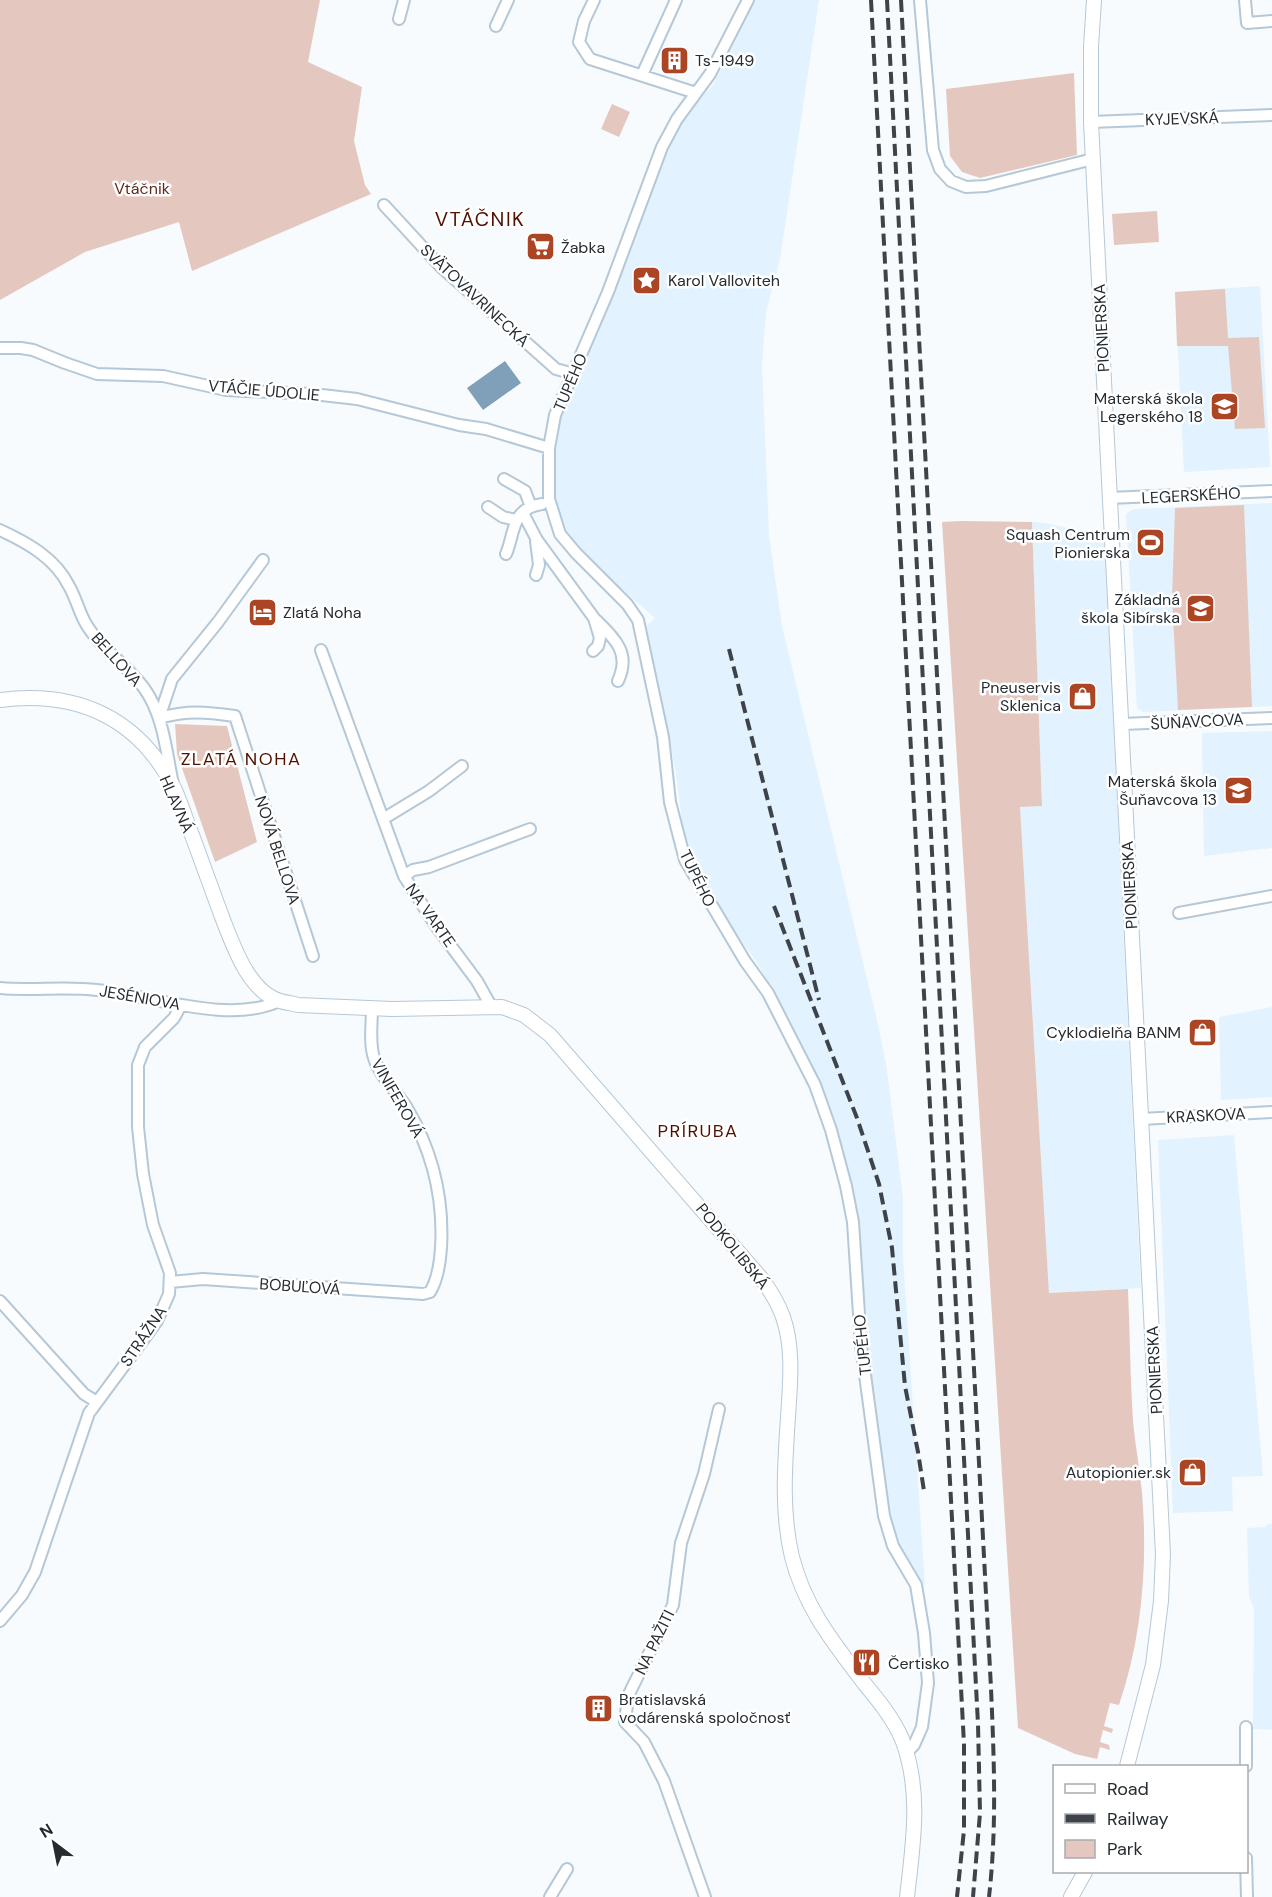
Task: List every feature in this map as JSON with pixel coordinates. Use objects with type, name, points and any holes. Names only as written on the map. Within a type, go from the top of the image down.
[{"type":"street","points":[[399,19],[404,0]]},
{"type":"street","points":[[496,26],[508,0]]},
{"type":"street","points":[[594,0],[584,21],[579,42],[590,59],[696,93]]},
{"type":"street","points":[[642,75],[676,0]]},
{"type":"street","name":"TUPÉHO","points":[[748,0],[710,74],[677,119],[662,147],[608,292],[555,415],[550,446],[549,499],[560,534],[627,604],[638,620],[663,737],[670,802],[685,860],[745,961],[768,993],[815,1085],[831,1130],[846,1186],[852,1222],[861,1345],[884,1516],[893,1546],[916,1585],[924,1633],[928,1683],[922,1727],[914,1745],[906,1753]]},
{"type":"street","points":[[920,0],[933,150],[940,169],[951,181],[966,187],[986,186],[1093,159]]},
{"type":"street","name":"PIONIERSKA","points":[[1094,0],[1091,47],[1091,122],[1162,1569],[1158,1633],[1150,1681],[1128,1765]]},
{"type":"street","points":[[1245,0],[1247,23],[1272,21]]},
{"type":"street","name":"KYJEVSKÁ","points":[[1091,122],[1272,115]]},
{"type":"street","name":"SVÄTOVAVRINECKÁ","points":[[384,205],[441,267],[556,369],[574,374]]},
{"type":"street","name":"VTÁČIE ÚDOLIE","points":[[0,348],[33,350],[98,374],[163,376],[226,390],[314,394],[357,399],[550,446]]},
{"type":"street","points":[[504,479],[525,491],[528,511],[537,540],[539,565],[536,575]]},
{"type":"street","name":"LEGERSKÉHO","points":[[1109,498],[1272,491]]},
{"type":"street","points":[[488,507],[503,517],[528,511]]},
{"type":"street","points":[[506,554],[528,511]]},
{"type":"street","name":"BELLOVA","points":[[0,530],[20,539],[51,560],[69,585],[86,624],[145,689],[159,718],[173,787]]},
{"type":"street","points":[[537,540],[594,618],[620,647],[624,661],[618,681]]},
{"type":"street","points":[[159,718],[172,679],[218,622],[263,560]]},
{"type":"street","points":[[593,651],[598,646],[600,638],[594,618]]},
{"type":"street","name":"NA VARTE","points":[[321,650],[404,876],[436,926],[477,981],[491,1006]]},
{"type":"street","name":"HLAVNÁ","points":[[0,700],[47,699],[82,704],[124,726],[151,754],[173,787],[235,951],[256,983],[279,1001]]},
{"type":"street","name":"NOVÁ BELLOVA","points":[[159,718],[181,712],[200,711],[236,716],[312,956]]},
{"type":"street","name":"ŠUŇAVCOVA","points":[[1122,724],[1272,718]]},
{"type":"street","points":[[383,819],[429,791],[462,766]]},
{"type":"street","points":[[404,876],[413,870],[429,867],[530,829]]},
{"type":"street","points":[[1179,913],[1272,896]]},
{"type":"street","name":"JESÉNIOVA","points":[[0,988],[96,989],[181,1005],[252,1009],[279,1001]]},
{"type":"street","name":"PODKOLIBSKÁ","points":[[279,1001],[298,1005],[372,1008],[433,1009],[491,1006],[502,1007],[524,1015],[550,1035],[761,1278],[783,1317],[789,1345],[790,1375],[785,1474],[786,1515],[793,1559],[800,1582],[816,1618],[887,1713],[899,1733],[906,1753],[912,1777],[915,1824],[907,1897]]},
{"type":"street","name":"STRÁŽNA","points":[[0,1621],[22,1595],[35,1572],[83,1429],[97,1402],[157,1321],[166,1303],[170,1282],[168,1264],[153,1225],[143,1174],[138,1127],[138,1065],[145,1047],[174,1018],[181,1005]]},
{"type":"street","name":"VINIFEROVÁ","points":[[372,1008],[374,1060],[406,1108],[428,1150],[436,1175],[441,1200],[442,1225],[440,1257],[435,1284],[430,1292]]},
{"type":"street","name":"KRASKOVA","points":[[1141,1119],[1272,1112]]},
{"type":"street","name":"BOBUĽOVÁ","points":[[170,1282],[202,1279],[423,1294],[430,1292]]},
{"type":"street","points":[[0,1301],[84,1394],[97,1402]]},
{"type":"street","name":"NA PAŽITI","points":[[705,1897],[664,1781],[644,1742],[625,1722],[628,1696],[673,1605],[681,1543],[704,1473],[719,1408]]},
{"type":"street","points":[[1246,1727],[1246,1765]]},
{"type":"street","points":[[550,1897],[567,1869]]},
{"type":"street","points":[[1071,1897],[1084,1873]]},
{"type":"street","points":[[1246,1873],[1247,1897]]},
{"type":"shaded area","points":[[755,0],[819,0],[780,259],[766,312],[762,363],[769,535],[782,626],[886,1063],[903,1198],[903,1257],[925,1586],[893,1535],[872,1381],[857,1209],[847,1171],[767,980],[735,933],[693,863],[685,843],[675,767],[644,628],[655,618],[591,562],[566,534],[556,504],[554,453],[556,429],[614,290],[645,203],[675,131],[683,117],[712,86],[733,39]]},
{"type":"shaded area","name":"Materská škola Legerského 18","points":[[1260,286],[1270,467],[1184,472],[1175,292]]},
{"type":"shaded area","name":"Základná škola Sibírska","points":[[1272,503],[1272,706],[1143,712],[1137,708],[1126,515],[1135,509]]},
{"type":"shaded area","points":[[1032,522],[1104,533],[1141,1288],[1049,1293],[1020,807],[1042,805]]},
{"type":"shaded area","name":"Materská škola Šuňavcova 13","points":[[1272,731],[1272,848],[1204,856],[1202,733]]},
{"type":"shaded area","points":[[1272,1007],[1272,1097],[1221,1100],[1219,1017]]},
{"type":"shaded area","points":[[1234,1135],[1263,1476],[1232,1477],[1233,1511],[1173,1513],[1158,1140]]},
{"type":"shaded area","points":[[1272,1524],[1272,1730],[1253,1729],[1254,1608],[1249,1597],[1247,1528],[1266,1527]]},
{"type":"green space","name":"Vtáčnik","points":[[0,0],[320,0],[308,62],[362,87],[354,141],[365,185],[371,194],[192,271],[179,222],[85,252],[0,300]]},
{"type":"green space","points":[[1074,73],[1077,155],[980,178],[962,172],[950,156],[946,89]]},
{"type":"green space","points":[[612,104],[630,112],[619,137],[601,129]]},
{"type":"green space","points":[[1157,211],[1159,242],[1114,245],[1112,214]]},
{"type":"green space","points":[[1225,289],[1228,338],[1259,337],[1265,428],[1235,429],[1228,346],[1177,346],[1175,292]]},
{"type":"green space","points":[[1244,505],[1252,707],[1178,710],[1172,597],[1175,508]]},
{"type":"green space","points":[[942,522],[1032,522],[1042,806],[1020,807],[1049,1293],[1128,1289],[1133,1421],[1144,1520],[1143,1574],[1138,1627],[1127,1680],[1119,1705],[1110,1703],[1104,1726],[1113,1729],[1112,1733],[1103,1730],[1100,1742],[1109,1745],[1110,1750],[1100,1747],[1097,1759],[1075,1754],[1018,1728]]},
{"type":"green space","points":[[175,724],[227,726],[257,842],[215,862],[177,754]]},
{"type":"water","points":[[505,361],[521,383],[483,410],[467,388]]},
{"type":"railway","points":[[871,0],[964,1744],[964,1830],[957,1897]]},
{"type":"railway","points":[[887,0],[978,1724],[980,1813],[973,1897]]},
{"type":"railway","points":[[901,0],[991,1688],[994,1819],[989,1897]]},
{"type":"railway","points":[[729,649],[819,1000]]},
{"type":"railway","points":[[774,906],[857,1118],[879,1184],[892,1248],[905,1386],[924,1491]]},
{"type":"place","name":"Ts-1949","points":[[674,60]]},
{"type":"place","name":"Žabka","points":[[540,247]]},
{"type":"place","name":"Karol Valloviteh","points":[[647,280]]},
{"type":"place","name":"Materská škola Legerského 18","points":[[1224,407]]},
{"type":"place","name":"Squash Centrum Pionierska","points":[[1151,543]]},
{"type":"place","name":"Základná škola Sibírska","points":[[1201,608]]},
{"type":"place","name":"Zlatá Noha","points":[[262,612]]},
{"type":"place","name":"Pneuservis Sklenica","points":[[1082,696]]},
{"type":"place","name":"Materská škola Šuňavcova 13","points":[[1238,790]]},
{"type":"place","name":"Cyklodielňa BANM","points":[[1202,1032]]},
{"type":"place","name":"Autopionier.sk","points":[[1192,1472]]},
{"type":"place","name":"Čertisko","points":[[867,1663]]},
{"type":"place","name":"Bratislavská vodárenská spoločnosť","points":[[598,1708]]},
{"type":"district","name":"VTÁČNIK","points":[[480,219]]},
{"type":"district","name":"ZLATÁ NOHA","points":[[241,759]]},
{"type":"district","name":"PRÍRUBA","points":[[698,1131]]}]
